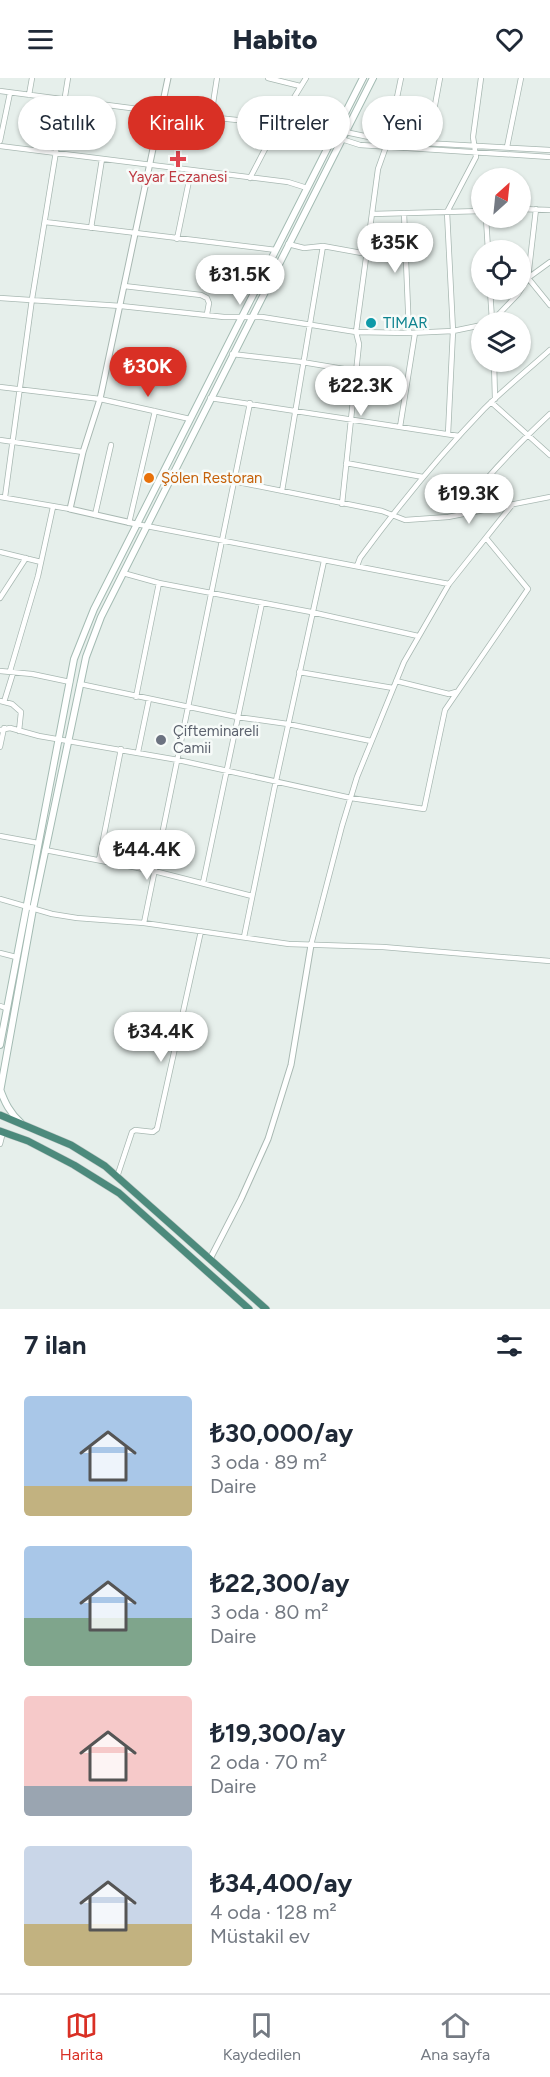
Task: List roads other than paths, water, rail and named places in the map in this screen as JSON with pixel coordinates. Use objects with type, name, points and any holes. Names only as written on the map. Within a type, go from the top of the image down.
[{"type":"highway","points":[[0,1115],[70,1145],[105,1166],[266,1309]]},
{"type":"highway","points":[[1,1131],[74,1165],[119,1193],[249,1309]]},
{"type":"main road","points":[[350,104],[363,78]]},
{"type":"main road","points":[[350,123],[373,78]]},
{"type":"main road","points":[[21,1124],[11,1114],[0,1090],[30,908],[38,843],[74,659],[133,524],[190,419],[327,150]]},
{"type":"main road","points":[[0,1045],[3,1007],[45,850],[86,657],[101,617],[336,150]]},
{"type":"street","points":[[0,91],[29,96],[32,78]]},
{"type":"street","points":[[66,96],[68,78]]},
{"type":"street","points":[[164,96],[168,78]]},
{"type":"street","points":[[214,96],[217,78]]},
{"type":"street","points":[[268,78],[300,86]]},
{"type":"street","points":[[294,96],[306,78]]},
{"type":"street","points":[[397,96],[401,78]]},
{"type":"street","points":[[437,96],[440,78]]},
{"type":"street","points":[[448,434],[453,331],[447,212],[464,183],[476,153],[473,137],[481,78]]},
{"type":"street","points":[[507,147],[521,78]]},
{"type":"street","points":[[0,141],[10,93]]},
{"type":"street","points":[[443,144],[550,150]]},
{"type":"street","points":[[0,146],[288,182],[307,188]]},
{"type":"street","points":[[57,150],[32,299],[14,441],[2,497],[449,584]]},
{"type":"street","points":[[70,510],[83,452],[100,399],[153,150]]},
{"type":"street","points":[[250,178],[265,150]]},
{"type":"street","points":[[342,504],[359,344],[356,332],[378,169],[384,150]]},
{"type":"street","points":[[421,150],[550,157]]},
{"type":"street","points":[[91,228],[102,159]]},
{"type":"street","points":[[177,239],[191,171]]},
{"type":"street","points":[[531,209],[550,210]]},
{"type":"street","points":[[531,252],[536,209]]},
{"type":"street","points":[[372,214],[471,211]]},
{"type":"street","points":[[400,427],[412,333],[404,213]]},
{"type":"street","points":[[45,222],[276,250]]},
{"type":"street","points":[[288,243],[304,248],[323,246],[367,254]]},
{"type":"street","points":[[282,491],[323,246]]},
{"type":"street","points":[[531,276],[550,262]]},
{"type":"street","points":[[531,282],[550,305]]},
{"type":"street","points":[[124,286],[201,295],[207,298],[209,303],[207,314]]},
{"type":"street","points":[[0,298],[251,317],[356,332],[412,333],[453,331],[471,327]]},
{"type":"street","points":[[500,312],[512,300]]},
{"type":"street","points":[[357,566],[360,558],[392,515],[459,436],[493,401],[550,350]]},
{"type":"street","points":[[232,354],[356,371]]},
{"type":"street","points":[[494,372],[493,401],[527,436],[550,455]]},
{"type":"street","points":[[0,387],[100,399],[190,419]]},
{"type":"street","points":[[210,398],[459,436]]},
{"type":"street","points":[[144,923],[250,403]]},
{"type":"street","points":[[133,524],[155,411]]},
{"type":"street","points":[[458,515],[471,497],[550,414]]},
{"type":"street","points":[[0,440],[83,452]]},
{"type":"street","points":[[95,515],[111,445]]},
{"type":"street","points":[[346,462],[423,477]]},
{"type":"street","points":[[233,481],[392,515],[405,520],[458,515],[550,497]]},
{"type":"street","points":[[210,1258],[241,1199],[268,1139],[291,1065],[311,945],[351,798],[371,741],[418,636],[449,584],[513,505]]},
{"type":"street","points":[[19,731],[21,712],[12,704],[2,701],[41,562],[53,507]]},
{"type":"street","points":[[0,747],[2,729],[10,728],[178,760],[351,798],[424,809],[446,710],[456,692],[528,589],[486,538]]},
{"type":"street","points":[[0,552],[41,562]]},
{"type":"street","points":[[0,598],[26,558]]},
{"type":"street","points":[[244,937],[275,781],[324,561]]},
{"type":"street","points":[[123,573],[159,583],[312,612],[418,636]]},
{"type":"street","points":[[136,696],[159,583]]},
{"type":"street","points":[[203,883],[262,603]]},
{"type":"street","points":[[0,672],[33,674],[70,682]]},
{"type":"street","points":[[299,672],[393,688]]},
{"type":"street","points":[[396,681],[449,694],[456,692]]},
{"type":"street","points":[[80,684],[237,717],[288,724],[371,741]]},
{"type":"street","points":[[138,752],[149,699]]},
{"type":"street","points":[[99,860],[121,749]]},
{"type":"street","points":[[0,836],[38,843]]},
{"type":"street","points":[[45,850],[154,871],[252,896]]},
{"type":"street","points":[[0,899],[77,918],[144,923],[311,945],[383,947],[550,961]]},
{"type":"street","points":[[117,1177],[132,1132],[135,1130],[153,1132],[157,1129],[201,931]]},
{"type":"street","points":[[0,952],[16,957]]},
{"type":"street","points":[[0,1144],[1,1131]]},
{"type":"place","name":"Yayar Eczanesi","points":[[178,159]]},
{"type":"place","name":"TIMAR","points":[[371,323]]},
{"type":"place","name":"Şölen Restoran","points":[[149,478]]},
{"type":"place","name":"Çifteminareli Camii","points":[[161,740]]}]
